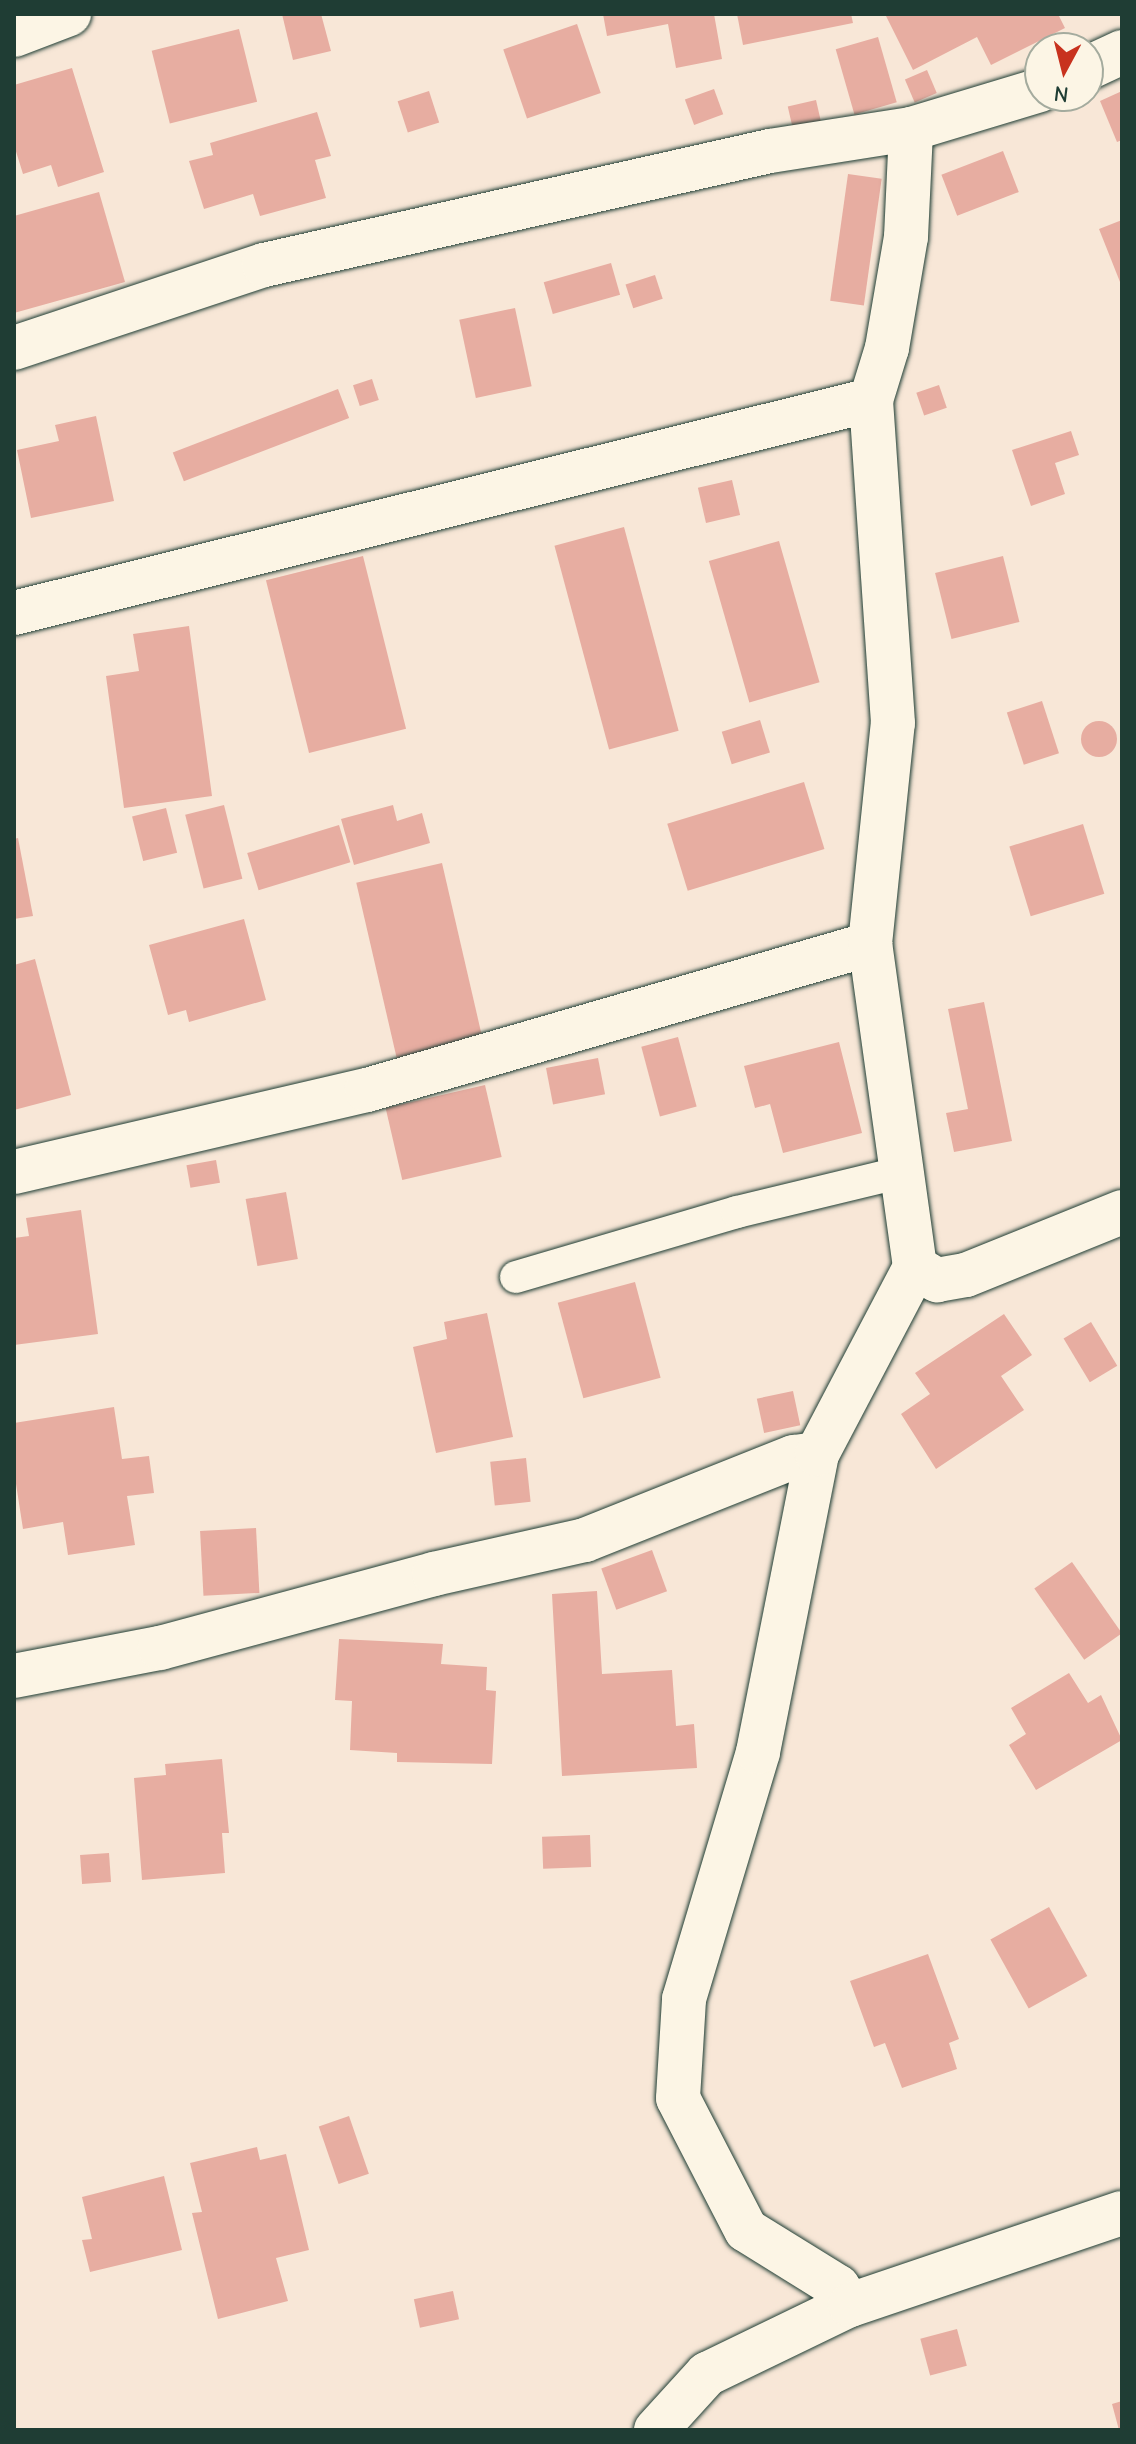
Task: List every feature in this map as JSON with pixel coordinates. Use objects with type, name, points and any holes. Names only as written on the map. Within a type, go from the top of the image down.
[{"type":"street","points":[[14,35],[69,14]]},
{"type":"street","points":[[14,348],[264,265],[770,151],[911,129],[1024,95]]},
{"type":"street","points":[[850,2305],[838,2287],[746,2230],[678,2098],[684,1999],[758,1752],[817,1454],[915,1267],[898,1173],[870,944],[893,723],[871,400],[887,348],[906,237],[911,129]]},
{"type":"street","points":[[14,613],[871,400]]},
{"type":"street","points":[[14,1172],[367,1090],[870,944]]},
{"type":"street","points":[[915,1267],[937,1280],[966,1275],[1122,1212]]},
{"type":"street","points":[[14,1676],[160,1648],[434,1574],[585,1540],[794,1457],[817,1454]]},
{"type":"street","points":[[656,2430],[707,2374],[850,2305],[1122,2213]]},
{"type":"lane","points":[[516,1277],[737,1212],[898,1173]]},
{"type":"building","points":[[282,14],[321,14],[331,51],[293,60]]},
{"type":"building","points":[[603,14],[714,14],[722,59],[676,68],[668,24],[607,36]]},
{"type":"building","points":[[737,14],[851,14],[853,23],[743,45]]},
{"type":"building","points":[[885,14],[1058,14],[1065,28],[1057,32],[1024,32],[1024,48],[991,65],[977,37],[913,70]]},
{"type":"building","points":[[577,24],[601,93],[527,118],[503,49]]},
{"type":"building","points":[[239,29],[257,102],[170,124],[152,51]]},
{"type":"building","points":[[878,37],[897,102],[854,114],[836,49]]},
{"type":"building","points":[[72,68],[104,172],[58,187],[51,165],[23,174],[14,145],[14,85]]},
{"type":"building","points":[[927,70],[937,93],[915,102],[905,79]]},
{"type":"building","points":[[714,89],[723,114],[694,125],[685,100]]},
{"type":"building","points":[[429,91],[439,122],[408,133],[398,101]]},
{"type":"building","points":[[1122,91],[1122,140],[1117,142],[1104,111],[1104,99]]},
{"type":"building","points":[[816,100],[821,122],[793,129],[788,107]]},
{"type":"building","points":[[317,112],[331,156],[315,160],[326,198],[260,216],[253,194],[204,209],[189,161],[213,155],[210,143]]},
{"type":"building","points":[[1003,151],[1019,192],[957,216],[941,175]]},
{"type":"building","points":[[848,174],[882,179],[864,305],[830,301]]},
{"type":"building","points":[[99,192],[125,282],[14,313],[14,216]]},
{"type":"building","points":[[1122,220],[1122,287],[1099,229]]},
{"type":"building","points":[[611,263],[620,295],[553,314],[544,282]]},
{"type":"building","points":[[655,275],[663,299],[633,308],[626,285]]},
{"type":"building","points":[[515,308],[532,386],[476,398],[459,320]]},
{"type":"building","points":[[372,379],[379,400],[360,406],[353,385]]},
{"type":"building","points":[[939,385],[947,408],[924,416],[916,393]]},
{"type":"building","points":[[338,389],[349,418],[184,481],[173,452]]},
{"type":"building","points":[[96,416],[114,501],[31,518],[17,450],[59,441],[55,425]]},
{"type":"building","points":[[1071,431],[1079,455],[1055,463],[1065,494],[1031,506],[1012,450]]},
{"type":"building","points":[[732,480],[740,515],[706,523],[698,488]]},
{"type":"building","points":[[624,527],[679,731],[609,749],[554,546]]},
{"type":"building","points":[[779,541],[820,682],[749,702],[709,561]]},
{"type":"building","points":[[363,556],[406,729],[309,753],[266,580]]},
{"type":"building","points":[[1003,556],[1019,622],[952,639],[935,573]]},
{"type":"building","points":[[189,626],[212,796],[124,808],[106,676],[139,671],[133,634]]},
{"type":"building","points":[[1042,701],[1059,753],[1024,765],[1007,712]]},
{"type":"building","points":[[760,720],[770,753],[732,764],[722,732]]},
{"type":"building","points":[[1099,721],[1112,726],[1117,739],[1112,752],[1099,757],[1086,752],[1081,739],[1086,726]]},
{"type":"building","points":[[804,782],[824,849],[688,891],[667,824]]},
{"type":"building","points":[[224,805],[242,879],[204,888],[185,815]]},
{"type":"building","points":[[393,805],[397,821],[422,813],[430,843],[354,865],[341,819]]},
{"type":"building","points":[[166,808],[177,853],[143,861],[132,816]]},
{"type":"building","points":[[1083,824],[1104,894],[1031,916],[1009,847]]},
{"type":"building","points":[[339,825],[350,862],[259,890],[247,853]]},
{"type":"building","points":[[18,838],[33,916],[14,919],[14,839]]},
{"type":"building","points":[[442,863],[482,1038],[397,1058],[356,883]]},
{"type":"building","points":[[244,919],[266,1000],[189,1022],[186,1010],[168,1015],[149,945]]},
{"type":"building","points":[[35,959],[71,1095],[14,1110],[14,965]]},
{"type":"building","points":[[984,1002],[1012,1141],[954,1152],[946,1113],[968,1109],[948,1009]]},
{"type":"building","points":[[678,1037],[697,1107],[660,1116],[641,1047]]},
{"type":"building","points":[[839,1042],[862,1133],[783,1153],[770,1104],[755,1108],[744,1066]]},
{"type":"building","points":[[598,1058],[605,1094],[553,1104],[546,1068]]},
{"type":"building","points":[[485,1085],[502,1157],[402,1180],[386,1108]]},
{"type":"building","points":[[216,1160],[220,1183],[190,1188],[186,1165]]},
{"type":"building","points":[[286,1192],[298,1259],[257,1266],[246,1199]]},
{"type":"building","points":[[81,1210],[98,1334],[14,1345],[14,1238],[29,1236],[26,1218]]},
{"type":"building","points":[[635,1282],[661,1378],[583,1398],[558,1303]]},
{"type":"building","points":[[487,1313],[513,1437],[436,1453],[413,1347],[447,1339],[444,1322]]},
{"type":"building","points":[[1004,1314],[1032,1355],[1001,1376],[1024,1410],[936,1469],[901,1414],[930,1394],[915,1373]]},
{"type":"building","points":[[1091,1322],[1117,1366],[1090,1382],[1064,1338]]},
{"type":"building","points":[[793,1391],[800,1425],[764,1433],[757,1399]]},
{"type":"building","points":[[114,1407],[122,1459],[149,1456],[154,1493],[127,1496],[135,1545],[68,1555],[63,1522],[23,1529],[14,1471],[14,1423]]},
{"type":"building","points":[[526,1458],[531,1502],[495,1506],[490,1462]]},
{"type":"building","points":[[256,1528],[259,1593],[203,1596],[200,1531]]},
{"type":"building","points":[[652,1550],[667,1591],[616,1610],[601,1568]]},
{"type":"building","points":[[1072,1562],[1122,1633],[1084,1660],[1034,1588]]},
{"type":"building","points":[[597,1591],[602,1674],[672,1670],[676,1726],[694,1724],[697,1768],[562,1776],[552,1594]]},
{"type":"building","points":[[339,1639],[443,1644],[441,1664],[487,1667],[486,1690],[496,1691],[492,1764],[397,1762],[397,1753],[350,1750],[352,1701],[335,1700]]},
{"type":"building","points":[[1069,1673],[1088,1703],[1101,1695],[1122,1740],[1036,1790],[1009,1745],[1026,1734],[1011,1708]]},
{"type":"building","points":[[222,1759],[229,1833],[222,1833],[225,1873],[142,1880],[134,1778],[166,1775],[165,1764]]},
{"type":"building","points":[[590,1835],[591,1867],[543,1869],[542,1837]]},
{"type":"building","points":[[109,1853],[111,1882],[82,1884],[80,1855]]},
{"type":"building","points":[[1049,1907],[1087,1976],[1029,2009],[990,1939]]},
{"type":"building","points":[[928,1954],[959,2039],[949,2043],[957,2069],[902,2088],[885,2043],[874,2047],[850,1981]]},
{"type":"building","points":[[349,2116],[369,2174],[339,2184],[319,2126]]},
{"type":"building","points":[[257,2147],[260,2160],[286,2154],[309,2250],[276,2258],[288,2301],[218,2319],[192,2213],[202,2212],[190,2163]]},
{"type":"building","points":[[164,2176],[182,2250],[90,2272],[82,2240],[92,2239],[82,2197]]},
{"type":"building","points":[[453,2291],[459,2319],[420,2328],[414,2299]]},
{"type":"building","points":[[957,2329],[967,2366],[930,2376],[920,2339]]},
{"type":"building","points":[[1122,2401],[1122,2430],[1119,2430],[1112,2404]]}]
